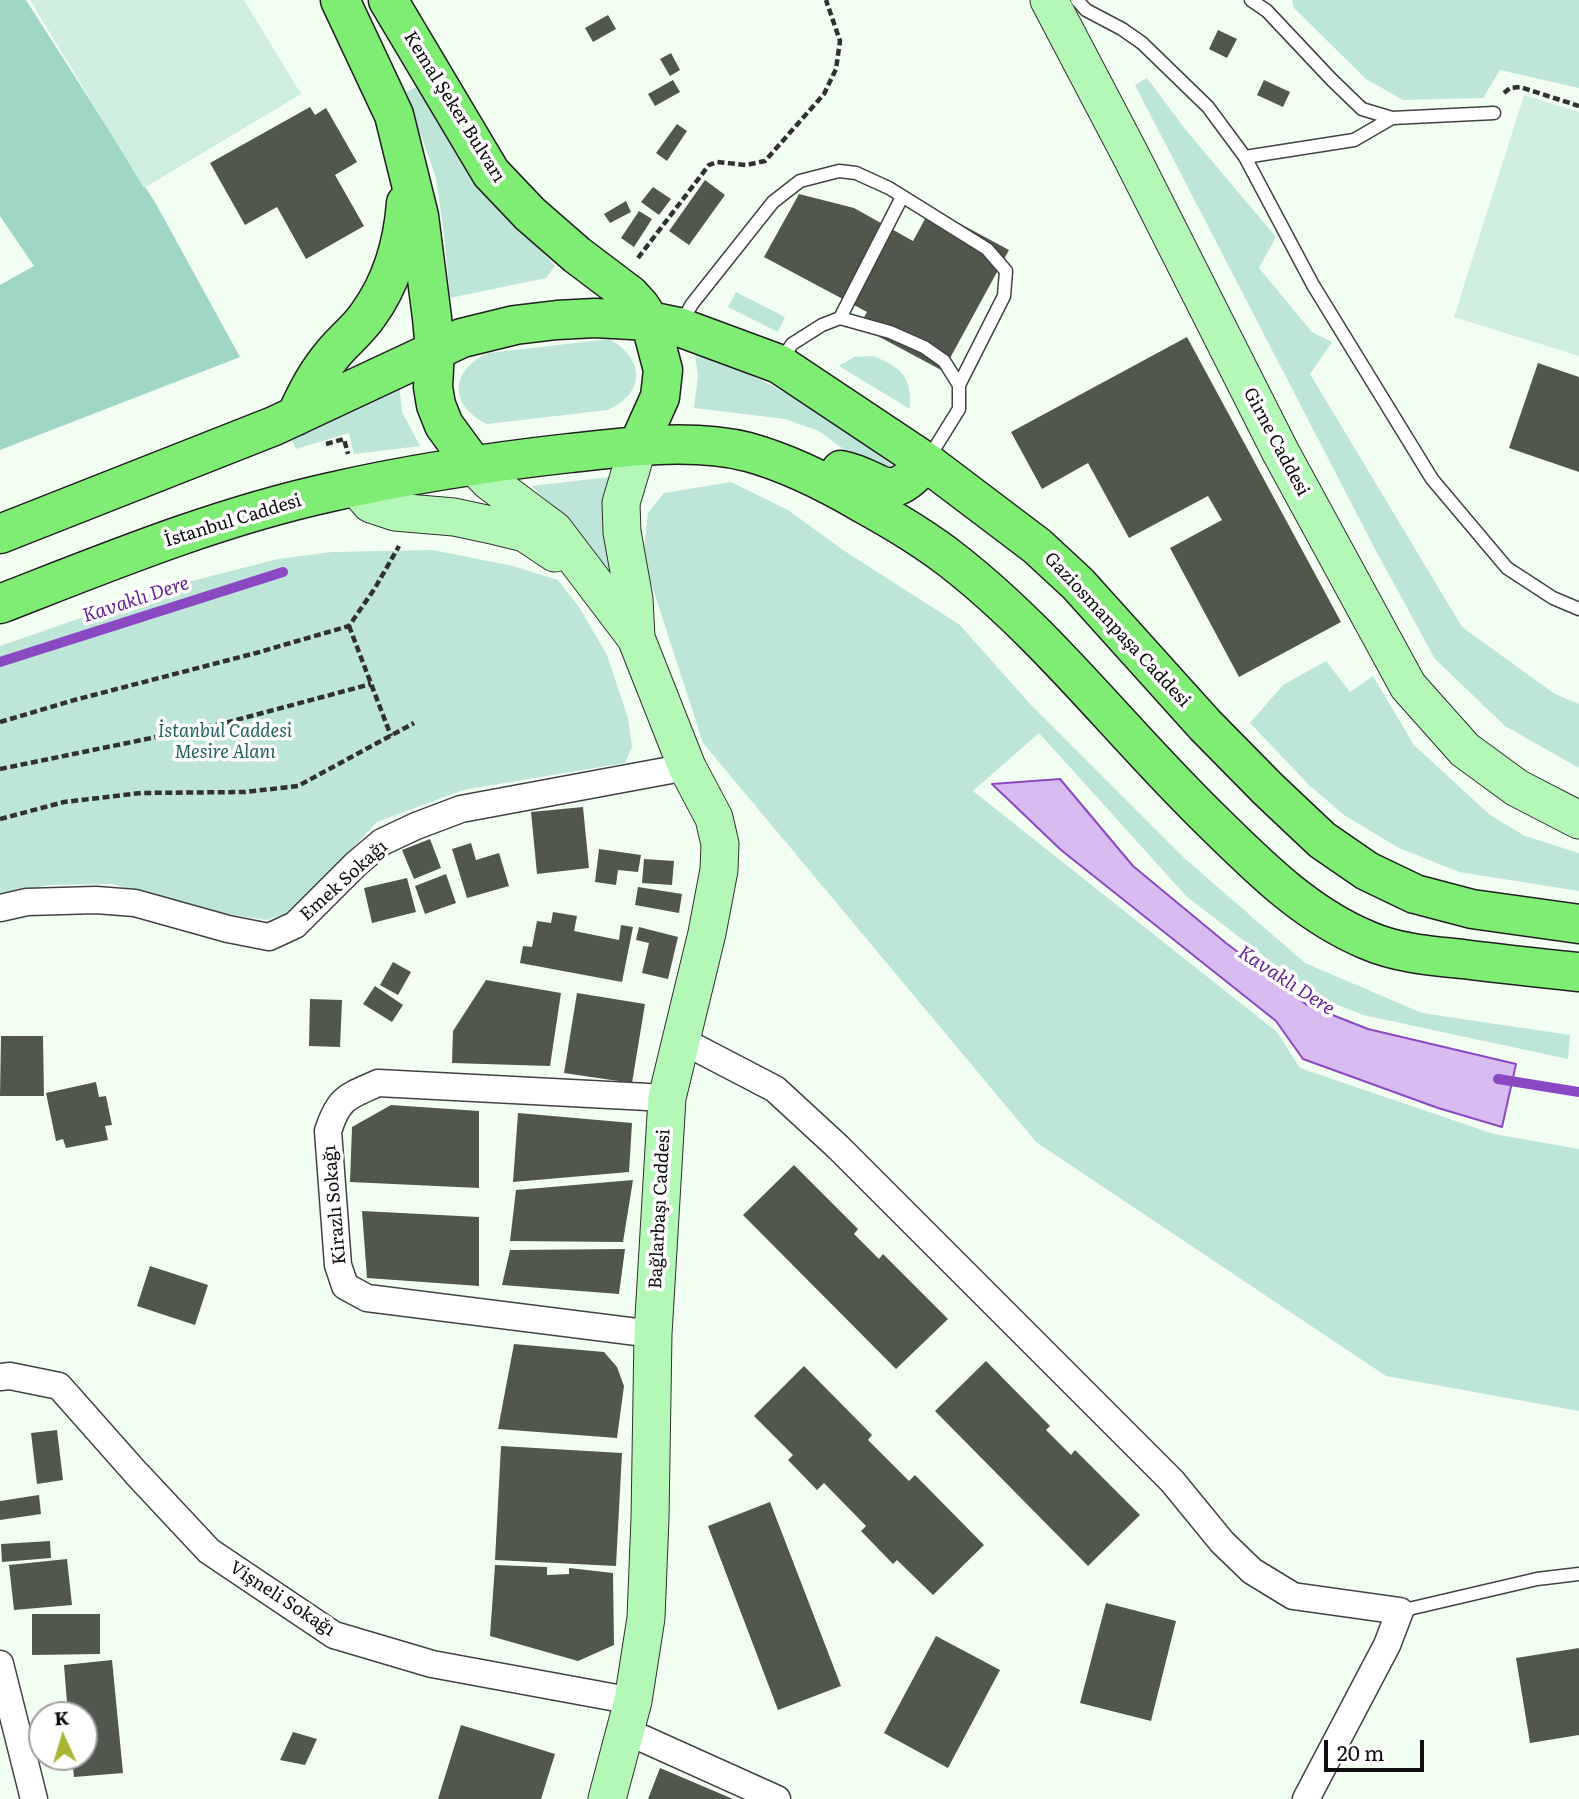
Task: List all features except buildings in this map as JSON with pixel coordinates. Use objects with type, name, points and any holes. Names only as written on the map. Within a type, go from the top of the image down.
[{"type":"main road","points":[[340,0],[394,115],[419,216],[435,349],[433,376],[436,405],[444,425],[474,466]]},
{"type":"main road","name":"Kemal Şeker Bulvarı","points":[[388,0],[491,173],[530,214],[664,324]]},
{"type":"main road","points":[[296,416],[309,386],[331,356],[368,315],[390,278],[403,237],[409,173]]},
{"type":"main road","points":[[0,534],[296,416],[462,338],[515,324],[595,318],[664,324],[660,397],[638,446],[685,445],[744,451],[787,465],[839,489],[900,524],[953,561],[1047,648],[1194,804],[1277,884],[1325,920],[1371,942],[1401,950],[1579,972]]},
{"type":"main road","name":"Gaziosmanpaşa Caddesi","points":[[664,324],[779,364],[926,463],[1038,546],[1078,584],[1205,725],[1268,789],[1322,840],[1367,872],[1415,894],[1472,909],[1579,924]]},
{"type":"main road","name":"İstanbul Caddesi","points":[[0,604],[154,545],[253,513],[356,487],[474,466],[638,446]]},
{"type":"main road","points":[[787,465],[818,466],[848,472],[887,488],[912,479],[926,463]]},
{"type":"street","name":"Girne Caddesi","points":[[1049,0],[1274,439],[1408,686],[1465,750],[1517,788],[1579,820]]},
{"type":"street","points":[[636,638],[634,599],[622,532],[621,503],[638,446]]},
{"type":"street","points":[[474,466],[490,482],[554,530],[636,638]]},
{"type":"street","points":[[356,487],[371,503],[395,512],[454,517],[525,533],[584,570]]},
{"type":"street","name":"Bağlarbaşı Caddesi","points":[[607,1799],[629,1716],[646,1618],[653,1334],[667,1098],[707,933],[719,870],[720,844],[714,818],[687,767],[636,638]]},
{"type":"street","name":"Emek Sokağı","points":[[0,908],[27,902],[96,900],[135,903],[228,929],[269,937],[295,925],[382,842],[416,826],[461,809],[687,767]]},
{"type":"street","points":[[681,1040],[775,1089],[838,1147],[1172,1481],[1222,1542],[1252,1571],[1293,1596],[1400,1611],[1388,1645],[1306,1799]]},
{"type":"street","name":"Kirazlı Sokağı","points":[[653,1334],[367,1298],[345,1286],[338,1265],[328,1131],[335,1111],[346,1097],[378,1083],[667,1098]]},
{"type":"street","name":"Vişneli Sokağı","points":[[0,1377],[10,1376],[59,1386],[209,1551],[334,1635],[629,1716],[777,1799]]},
{"type":"street","points":[[0,1664],[34,1799]]},
{"type":"lane","points":[[1077,0],[1086,10],[1142,43],[1208,107],[1245,157],[1313,285],[1432,479],[1507,568],[1553,598],[1579,609]]},
{"type":"lane","points":[[1251,0],[1267,10],[1362,109],[1392,118],[1494,113]]},
{"type":"lane","points":[[1245,157],[1354,141],[1392,118]]},
{"type":"lane","points":[[664,324],[692,304],[773,202],[800,181],[839,172],[856,173],[902,197],[987,249],[1006,271],[1004,296],[959,385],[959,409],[926,463]]},
{"type":"lane","points":[[779,364],[792,344],[840,318],[902,197]]},
{"type":"lane","points":[[840,318],[890,332],[924,347],[944,361],[959,385]]},
{"type":"lane","points":[[1400,1611],[1537,1578],[1579,1574]]},
{"type":"path","points":[[613,283],[637,260],[709,165],[717,162],[746,165],[765,161],[824,94],[836,69],[840,41],[827,0]]},
{"type":"path","points":[[1494,113],[1503,94],[1510,88],[1520,88],[1579,106]]},
{"type":"path","points":[[322,445],[344,439],[356,487]]},
{"type":"path","points":[[0,722],[349,626],[375,588],[417,515]]},
{"type":"path","points":[[349,626],[391,736]]},
{"type":"path","points":[[0,769],[225,723],[371,684]]},
{"type":"path","points":[[0,819],[64,802],[128,795],[245,792],[298,786],[414,723]]},
{"type":"green space","points":[[0,0],[26,0],[156,204],[240,357],[0,450],[0,285],[34,266],[0,216]]},
{"type":"green space","points":[[30,0],[244,0],[301,94],[144,188]]},
{"type":"green space","points":[[1292,0],[1579,0],[1579,88],[1500,70],[1483,98],[1403,100],[1366,79],[1294,8]]},
{"type":"green space","points":[[1147,78],[1185,129],[1276,237],[1259,268],[1312,332],[1332,342],[1310,374],[1462,627],[1555,694],[1579,704],[1579,768],[1505,726],[1435,659],[1375,549],[1135,85]]},
{"type":"green space","points":[[420,85],[523,229],[555,266],[546,278],[450,298],[436,178],[406,92]]},
{"type":"green space","points":[[1524,95],[1579,112],[1579,356],[1454,317]]},
{"type":"green space","points":[[736,292],[785,317],[778,332],[728,307]]},
{"type":"green space","points":[[609,339],[629,356],[635,365],[636,375],[635,385],[629,394],[608,410],[487,424],[475,417],[460,398],[459,388],[466,369],[488,353]]},
{"type":"green space","points":[[695,354],[749,374],[799,400],[892,465],[892,472],[878,475],[819,431],[785,419],[694,408],[698,376]]},
{"type":"green space","points":[[874,356],[892,365],[903,375],[909,389],[910,409],[839,366],[854,357]]},
{"type":"green space","points":[[399,383],[402,412],[420,446],[354,454],[349,433],[296,449],[291,439]]},
{"type":"green space","points":[[610,477],[603,527],[614,576],[562,514],[531,486]]},
{"type":"green space","points":[[731,482],[788,510],[843,550],[960,625],[1031,705],[1182,856],[1305,963],[1422,1013],[1570,1035],[1568,1059],[1363,1015],[1317,997],[1187,897],[1039,733],[973,791],[1277,1032],[1300,1068],[1494,1134],[1579,1149],[1579,1411],[1386,1376],[1036,1142],[703,743],[643,558],[648,513],[664,493]]},
{"type":"green space","name":"İstanbul Caddesi Mesire Alanı","points":[[433,550],[513,566],[558,580],[579,607],[607,655],[628,718],[632,747],[625,763],[463,790],[377,822],[293,911],[267,920],[219,913],[112,884],[49,885],[0,895],[0,646],[176,585],[278,559],[332,552]]},
{"type":"green space","points":[[1326,661],[1350,692],[1373,676],[1414,745],[1490,815],[1525,836],[1579,853],[1579,891],[1459,872],[1399,848],[1344,815],[1310,786],[1250,723],[1283,685]]},
{"type":"shaded area","points":[[1060,779],[1133,866],[1226,943],[1307,1005],[1368,1029],[1516,1064],[1502,1127],[1438,1108],[1303,1059],[1276,1021],[1061,850],[992,784]]},
{"type":"waterway","name":"Kavaklı Dere","points":[[0,662],[283,572]]},
{"type":"waterway","name":"Kavaklı Dere","points":[[1498,1079],[1579,1092]]}]
